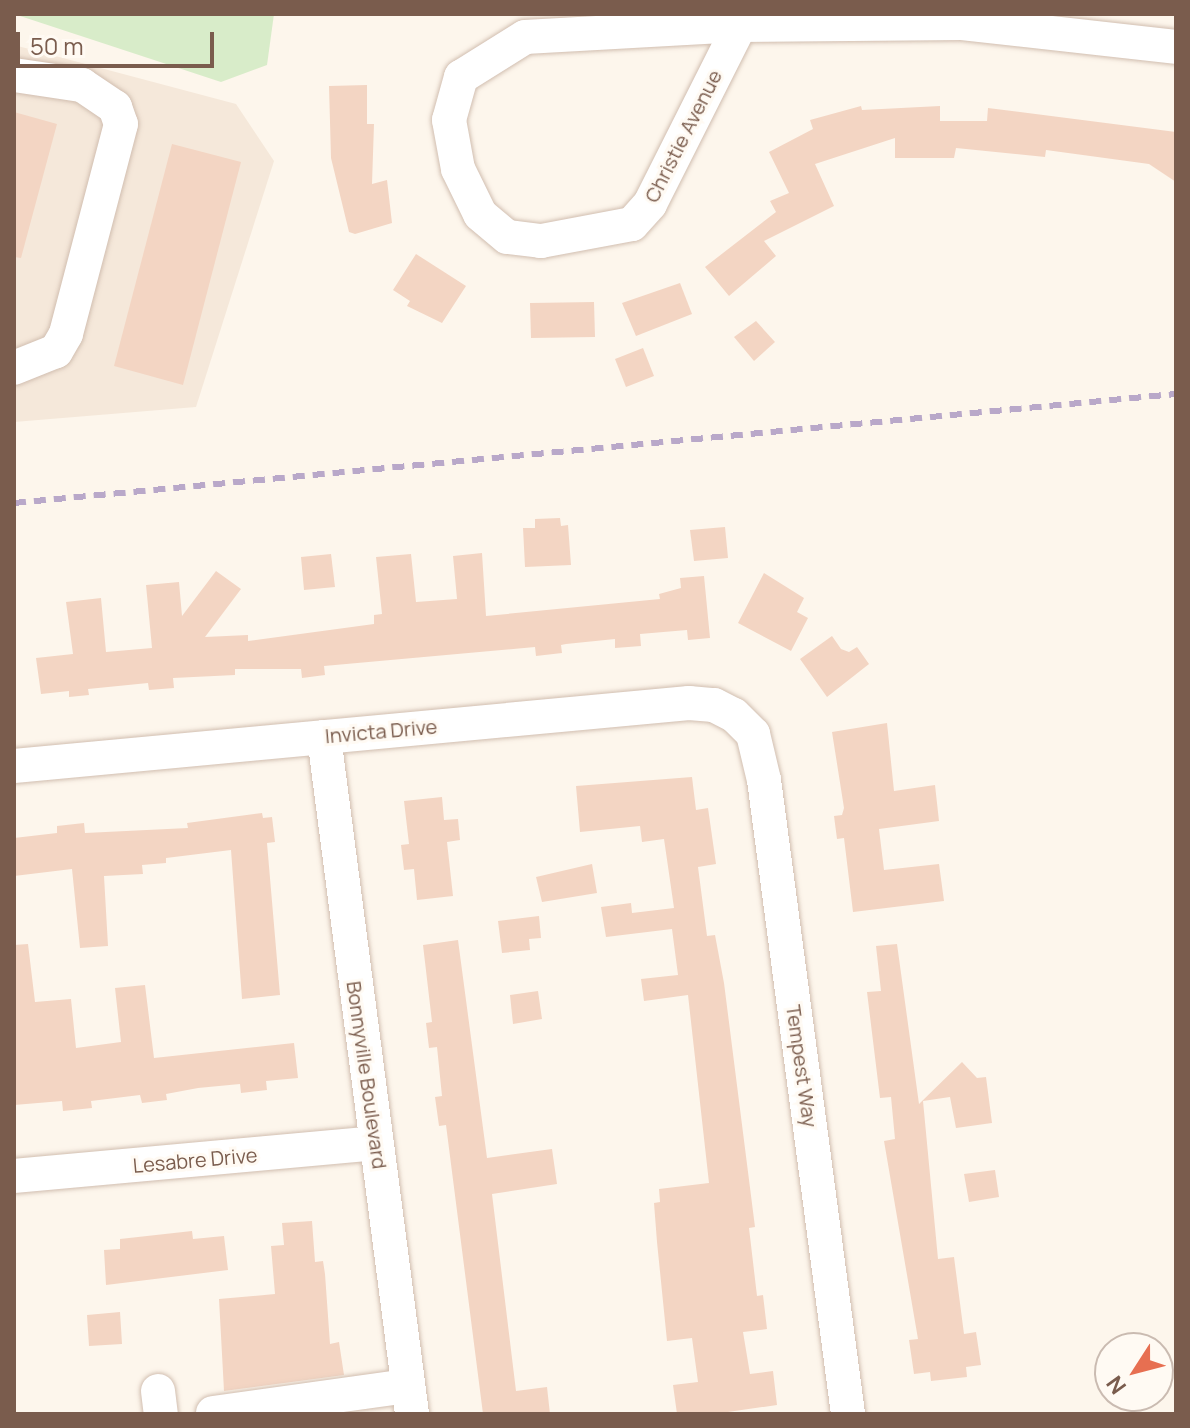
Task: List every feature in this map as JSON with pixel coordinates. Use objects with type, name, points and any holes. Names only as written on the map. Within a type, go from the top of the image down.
[{"type":"street","name":"Christie Avenue","points":[[740,25],[650,204],[632,224],[541,241],[507,237],[480,214],[458,169],[449,120],[461,77],[525,37],[740,25],[962,23],[1176,47]]},
{"type":"street","points":[[14,75],[82,85],[115,107],[121,124],[66,334],[56,351],[14,368]]},
{"type":"street","name":"Invicta Drive","points":[[14,766],[689,703],[714,705],[743,722]]},
{"type":"street","name":"Tempest Way","points":[[743,722],[758,746],[764,780],[848,1414]]},
{"type":"street","name":"Bonnyville Boulevard","points":[[324,737],[410,1400]]},
{"type":"street","name":"Lesabre Drive","points":[[14,1176],[376,1143]]},
{"type":"street","points":[[213,1413],[410,1400]]},
{"type":"shaded area","points":[[14,45],[236,104],[274,161],[196,407],[14,422]]},
{"type":"green space","points":[[14,14],[274,14],[267,65],[221,82]]},
{"type":"building","points":[[367,85],[367,124],[374,124],[372,184],[387,180],[392,223],[355,234],[349,232],[331,158],[329,86]]},
{"type":"building","points":[[861,106],[862,110],[940,106],[940,121],[987,121],[988,108],[1176,132],[1176,182],[1149,164],[1046,150],[1045,157],[956,148],[954,158],[895,158],[895,138],[815,164],[834,206],[764,241],[776,256],[729,296],[705,267],[776,212],[770,201],[789,193],[769,152],[813,129],[810,120]]},
{"type":"building","points":[[14,112],[57,124],[21,258],[14,257]]},
{"type":"building","points":[[172,144],[241,162],[183,385],[114,366]]},
{"type":"building","points":[[416,254],[466,286],[442,323],[407,306],[410,301],[393,290]]},
{"type":"building","points":[[680,283],[692,314],[636,336],[622,303]]},
{"type":"building","points":[[594,302],[595,337],[531,338],[530,303]]},
{"type":"building","points":[[756,321],[775,342],[754,361],[734,337]]},
{"type":"building","points":[[643,348],[654,376],[626,387],[615,359]]},
{"type":"building","points":[[560,518],[561,526],[568,525],[571,565],[525,567],[523,528],[535,528],[535,519]]},
{"type":"building","points":[[725,527],[728,558],[694,561],[690,530]]},
{"type":"building","points":[[482,553],[486,616],[660,599],[659,594],[681,588],[680,578],[704,576],[710,638],[688,640],[687,630],[640,634],[641,646],[615,648],[615,639],[561,645],[562,653],[536,656],[535,647],[324,666],[325,675],[302,678],[301,669],[235,669],[235,675],[173,678],[174,688],[149,690],[148,683],[88,689],[89,695],[69,697],[69,691],[41,694],[36,658],[73,654],[66,602],[101,598],[106,652],[152,648],[146,585],[179,582],[182,616],[216,571],[241,589],[205,637],[248,635],[248,641],[374,624],[374,615],[382,614],[376,557],[411,554],[416,602],[457,599],[453,556]]},
{"type":"building","points":[[331,554],[335,587],[304,590],[301,557]]},
{"type":"building","points":[[764,573],[804,598],[797,612],[808,618],[791,651],[738,623]]},
{"type":"building","points":[[832,636],[841,649],[849,652],[857,647],[869,664],[827,697],[800,659]]},
{"type":"building","points":[[887,723],[894,791],[935,785],[939,821],[879,829],[884,870],[939,864],[944,901],[853,912],[844,838],[837,839],[834,816],[842,815],[844,808],[832,732]]},
{"type":"building","points":[[692,777],[696,810],[708,808],[716,864],[698,867],[707,936],[715,935],[724,983],[755,1227],[749,1228],[757,1296],[763,1295],[767,1329],[743,1332],[750,1374],[773,1371],[777,1405],[714,1414],[677,1414],[673,1385],[698,1382],[692,1338],[667,1341],[654,1203],[660,1202],[659,1189],[709,1183],[688,995],[644,1001],[641,979],[678,975],[672,929],[606,937],[601,907],[631,903],[632,913],[674,908],[664,839],[642,842],[640,826],[580,832],[576,786]]},
{"type":"building","points":[[442,797],[444,820],[458,819],[460,840],[447,842],[453,896],[417,900],[414,869],[404,870],[401,845],[409,844],[404,801]]},
{"type":"building","points":[[262,813],[263,818],[272,817],[275,842],[267,843],[280,995],[242,999],[231,850],[166,858],[166,863],[142,865],[143,874],[104,876],[108,946],[80,948],[72,869],[14,876],[14,838],[57,833],[57,826],[84,823],[85,833],[188,828],[187,823]]},
{"type":"building","points":[[592,864],[597,893],[542,902],[536,877]]},
{"type":"building","points":[[539,916],[541,938],[529,939],[530,950],[502,953],[498,921]]},
{"type":"building","points":[[458,940],[487,1158],[552,1149],[557,1184],[492,1194],[516,1391],[547,1387],[550,1414],[483,1414],[446,1125],[439,1126],[435,1097],[442,1096],[437,1047],[429,1048],[426,1023],[432,1022],[423,945]]},
{"type":"building","points":[[28,944],[35,1002],[71,999],[76,1048],[121,1042],[115,988],[145,985],[154,1058],[294,1043],[298,1078],[266,1081],[267,1090],[241,1093],[240,1084],[198,1088],[166,1094],[167,1100],[142,1103],[140,1095],[91,1101],[92,1108],[63,1111],[62,1101],[14,1105],[14,945]]},
{"type":"building","points":[[897,944],[919,1104],[962,1062],[977,1078],[986,1077],[992,1123],[956,1128],[950,1097],[923,1101],[938,1259],[954,1257],[964,1334],[976,1332],[981,1365],[966,1367],[967,1377],[931,1381],[930,1372],[914,1374],[909,1340],[918,1339],[884,1141],[895,1139],[891,1097],[880,1098],[867,992],[881,991],[876,946]]},
{"type":"building","points":[[538,991],[542,1019],[513,1024],[510,995]]},
{"type":"building","points":[[995,1170],[999,1197],[969,1202],[964,1174]]},
{"type":"building","points":[[312,1221],[315,1262],[323,1261],[325,1274],[330,1344],[339,1342],[344,1375],[224,1391],[219,1299],[275,1294],[271,1246],[284,1245],[282,1223]]},
{"type":"building","points":[[192,1231],[193,1239],[224,1236],[228,1270],[106,1285],[104,1250],[120,1249],[120,1239]]},
{"type":"building","points":[[120,1312],[122,1344],[89,1346],[87,1315]]},
{"type":"railway","points":[[14,503],[1176,394]]}]
